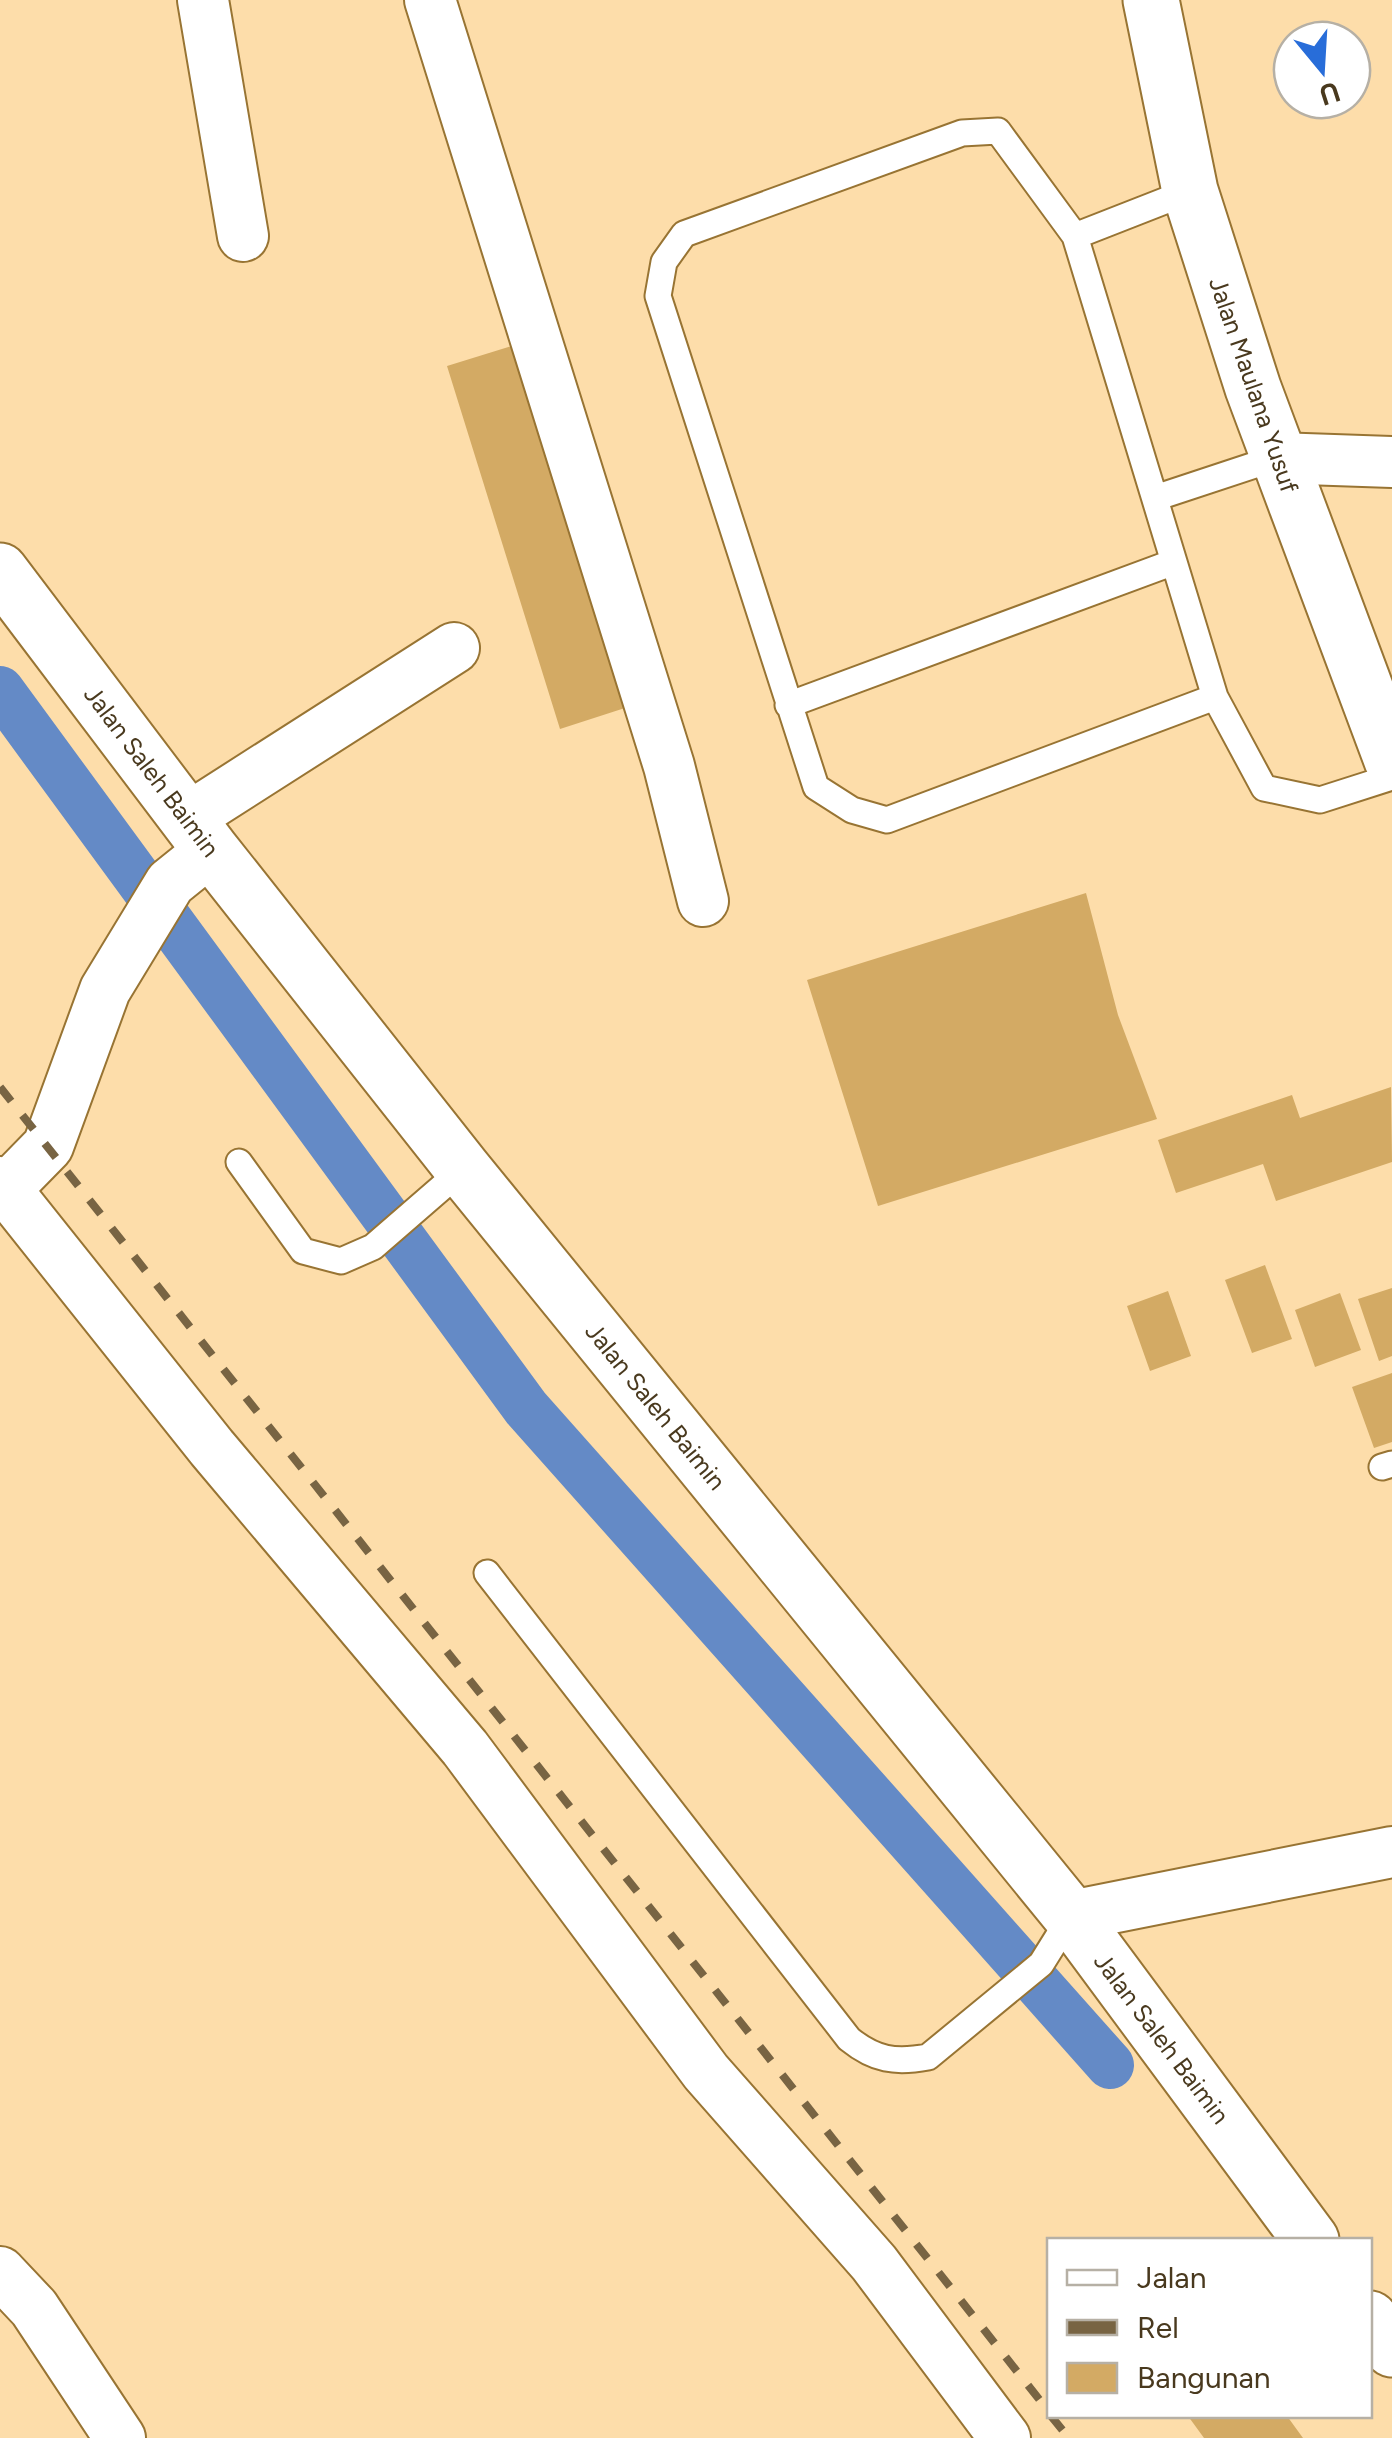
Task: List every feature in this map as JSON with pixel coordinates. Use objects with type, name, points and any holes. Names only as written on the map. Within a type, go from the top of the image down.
[{"type":"street","points":[[203,0],[243,236]]},
{"type":"street","points":[[430,0],[669,766],[704,902]]},
{"type":"street","name":"Jalan Maulana Yusuf","points":[[1150,0],[1190,192],[1276,458],[1392,760]]},
{"type":"street","points":[[1276,458],[1392,462]]},
{"type":"street","name":"Jalan Saleh Baimin","points":[[0,571],[190,850],[463,1169],[1071,1916],[1311,2238]]},
{"type":"street","points":[[454,648],[190,850],[105,990],[48,1146],[2,1188],[212,1448],[465,1748],[706,2072],[874,2263],[1005,2438]]},
{"type":"street","points":[[1071,1916],[1392,1852]]},
{"type":"street","points":[[0,2272],[34,2308],[120,2438]]},
{"type":"street","points":[[1372,2322],[1392,2349]]},
{"type":"lane","points":[[1215,697],[887,820],[852,810],[816,786],[658,296],[664,262],[684,234],[962,133],[998,131],[1075,236],[1215,697],[1264,788],[1320,800],[1392,777]]},
{"type":"lane","points":[[1075,236],[1190,192]]},
{"type":"lane","points":[[1155,498],[1276,458]]},
{"type":"lane","points":[[788,705],[1174,562]]},
{"type":"lane","points":[[239,1162],[304,1251],[341,1261],[373,1247],[463,1169]]},
{"type":"lane","points":[[486,1573],[859,2047],[887,2060],[928,2057],[1041,1964],[1071,1916]]},
{"type":"building","points":[[515,345],[628,707],[560,729],[447,366]]},
{"type":"building","points":[[1086,893],[1118,1015],[1157,1119],[878,1206],[807,980]]},
{"type":"building","points":[[1391,1087],[1392,1162],[1276,1201],[1263,1164],[1176,1193],[1158,1140],[1292,1095],[1300,1118]]},
{"type":"building","points":[[1265,1265],[1292,1339],[1252,1353],[1225,1280]]},
{"type":"building","points":[[1392,1288],[1392,1356],[1379,1361],[1358,1299]]},
{"type":"building","points":[[1168,1291],[1191,1356],[1150,1371],[1127,1306]]},
{"type":"building","points":[[1340,1293],[1361,1350],[1315,1367],[1295,1310]]},
{"type":"building","points":[[1392,1373],[1392,1442],[1374,1448],[1352,1387]]},
{"type":"building","points":[[1189,2418],[1288,2418],[1303,2438],[1204,2438]]},
{"type":"waterway","points":[[0,690],[526,1408],[1110,2065]]},
{"type":"railway","points":[[0,1087],[1047,2409]]},
{"type":"railway","points":[[1053,2418],[1069,2438]]}]
